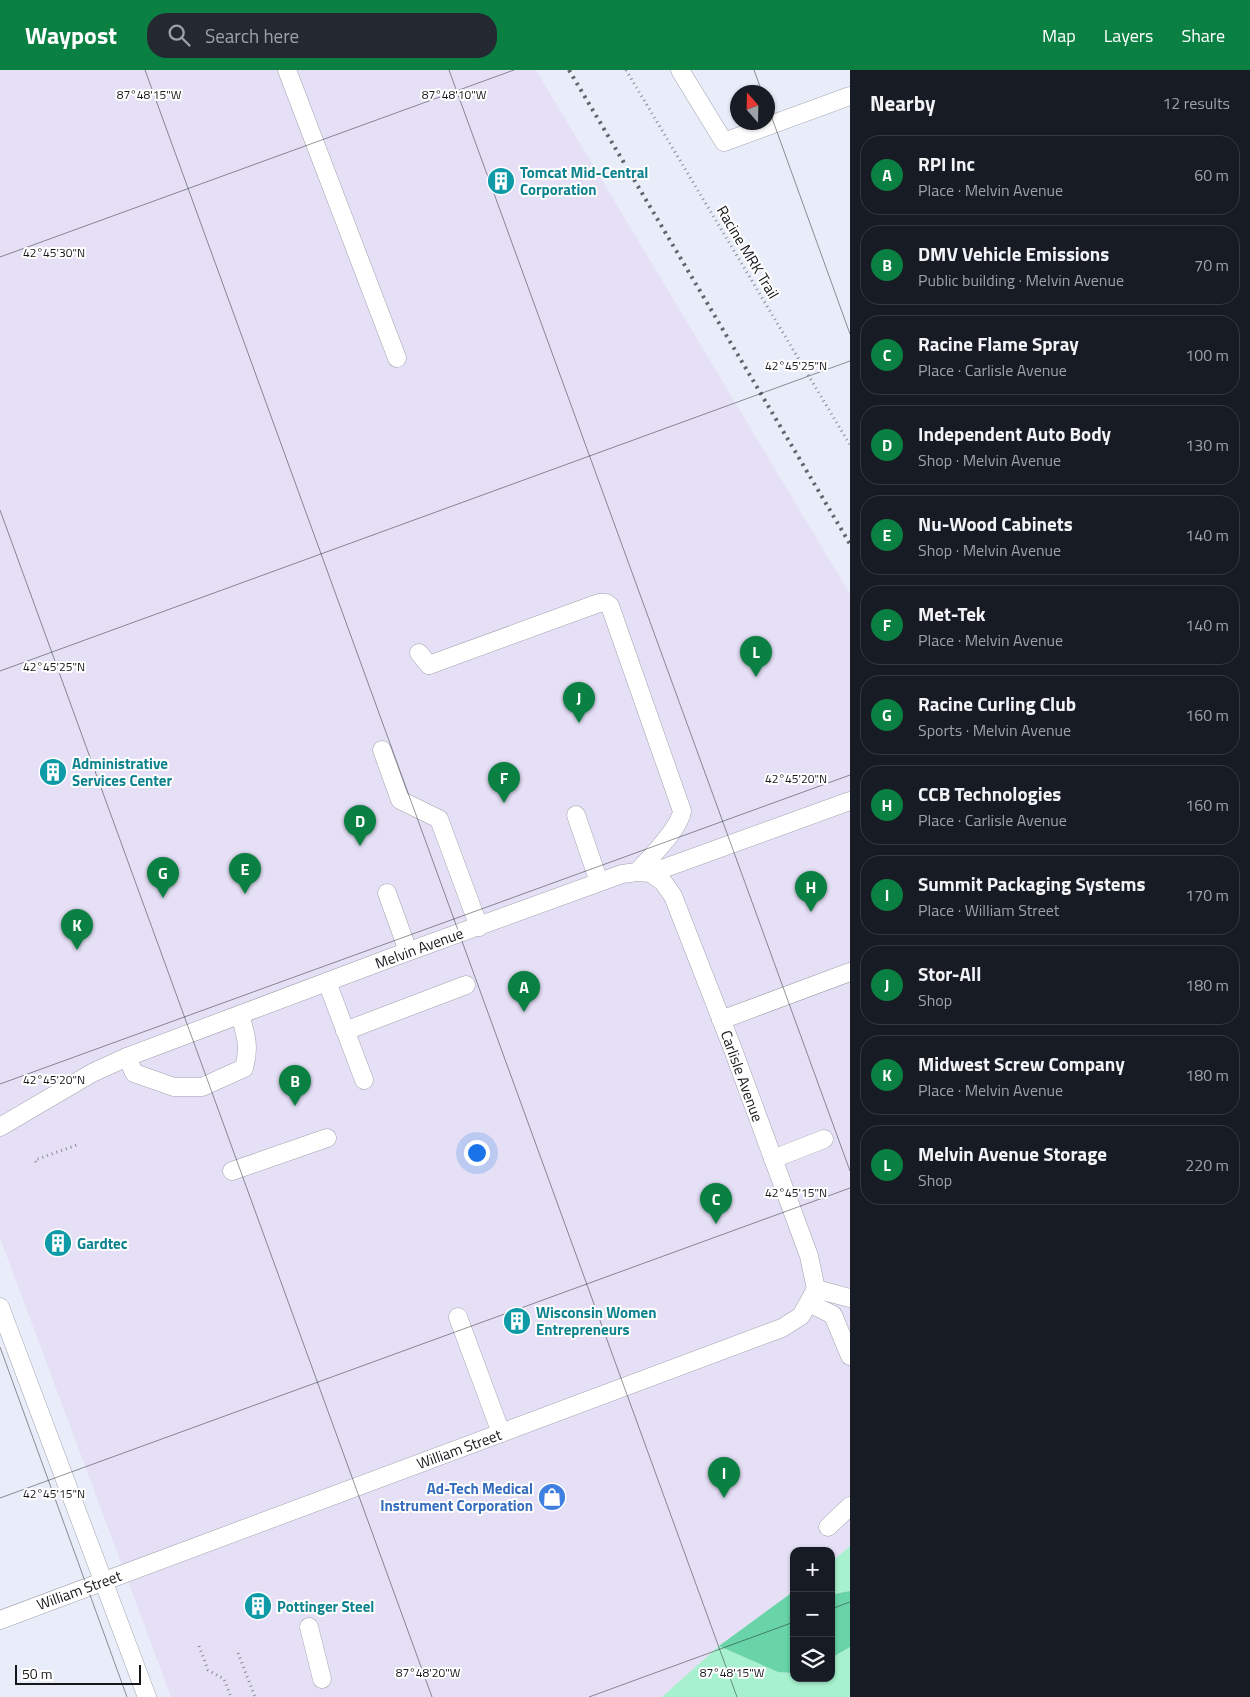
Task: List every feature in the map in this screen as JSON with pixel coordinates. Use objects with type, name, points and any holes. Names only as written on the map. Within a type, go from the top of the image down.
[{"type":"street","points":[[287,70],[398,358]]},
{"type":"street","points":[[680,70],[724,142],[850,96]]},
{"type":"street","points":[[419,653],[429,665],[599,603],[606,603],[610,606],[682,811],[682,817],[644,872]]},
{"type":"street","points":[[382,750],[400,800],[440,819],[479,926]]},
{"type":"street","name":"Melvin Avenue","points":[[0,1127],[92,1073],[127,1057],[408,951],[599,882],[622,874],[644,872],[850,801]]},
{"type":"street","points":[[576,815],[599,882]]},
{"type":"street","name":"Carlisle Avenue","points":[[644,872],[662,882],[673,896],[809,1256],[813,1296]]},
{"type":"street","points":[[387,893],[408,951]]},
{"type":"street","points":[[721,1020],[850,972]]},
{"type":"street","points":[[327,982],[364,1080]]},
{"type":"street","points":[[345,1030],[466,985]]},
{"type":"street","points":[[127,1057],[134,1073],[174,1087],[202,1087],[244,1068],[248,1043],[240,1015]]},
{"type":"street","points":[[232,1171],[327,1138]]},
{"type":"street","points":[[773,1159],[824,1139]]},
{"type":"street","points":[[813,1296],[850,1298]]},
{"type":"street","points":[[813,1296],[833,1315],[850,1356]]},
{"type":"street","name":"William Street","points":[[0,1620],[782,1328],[801,1316],[813,1296]]},
{"type":"street","points":[[0,1307],[147,1697]]},
{"type":"street","points":[[458,1317],[501,1433]]},
{"type":"street","points":[[828,1527],[850,1506]]},
{"type":"street","points":[[309,1627],[322,1679]]},
{"type":"path","name":"Racine MRK Trail","points":[[626,70],[850,445]]},
{"type":"path","points":[[36,1162],[35,1160],[78,1145]]},
{"type":"path","points":[[198,1646],[208,1670],[224,1679],[231,1697]]},
{"type":"path","points":[[238,1653],[255,1697]]},
{"type":"shaded area","points":[[0,70],[536,70],[850,594],[850,1697],[171,1697],[0,1238]]},
{"type":"green space","points":[[850,1546],[850,1591],[835,1594],[835,1559]]},
{"type":"green space","points":[[850,1591],[850,1647],[835,1656],[835,1594]]},
{"type":"green space","points":[[790,1594],[790,1673],[778,1672],[719,1646]]},
{"type":"green space","points":[[719,1646],[778,1672],[790,1673],[790,1682],[835,1682],[835,1656],[850,1647],[850,1697],[662,1697]]},
{"type":"railway","points":[[569,70],[850,544]]},
{"type":"place","name":"Tomcat Mid-Central Corporation","points":[[501,181]]},
{"type":"place","name":"Melvin Avenue Storage","points":[[756,677]]},
{"type":"place","name":"Stor-All","points":[[579,723]]},
{"type":"place","name":"Administrative Services Center","points":[[53,772]]},
{"type":"place","name":"Met-Tek","points":[[504,803]]},
{"type":"place","name":"Independent Auto Body","points":[[360,846]]},
{"type":"place","name":"Nu-Wood Cabinets","points":[[245,894]]},
{"type":"place","name":"Racine Curling Club","points":[[163,898]]},
{"type":"place","name":"CCB Technologies","points":[[811,912]]},
{"type":"place","name":"Midwest Screw Company","points":[[77,950]]},
{"type":"place","name":"RPI Inc","points":[[524,1012]]},
{"type":"place","name":"DMV Vehicle Emissions","points":[[295,1106]]},
{"type":"place","name":"Racine Flame Spray","points":[[716,1224]]},
{"type":"place","name":"Gardtec","points":[[58,1243]]},
{"type":"place","name":"Wisconsin Women Entrepreneurs","points":[[517,1321]]},
{"type":"place","name":"Ad-Tech Medical Instrument Corporation","points":[[552,1497]]},
{"type":"place","name":"Summit Packaging Systems","points":[[724,1498]]},
{"type":"place","name":"Pottinger Steel","points":[[258,1606]]}]
